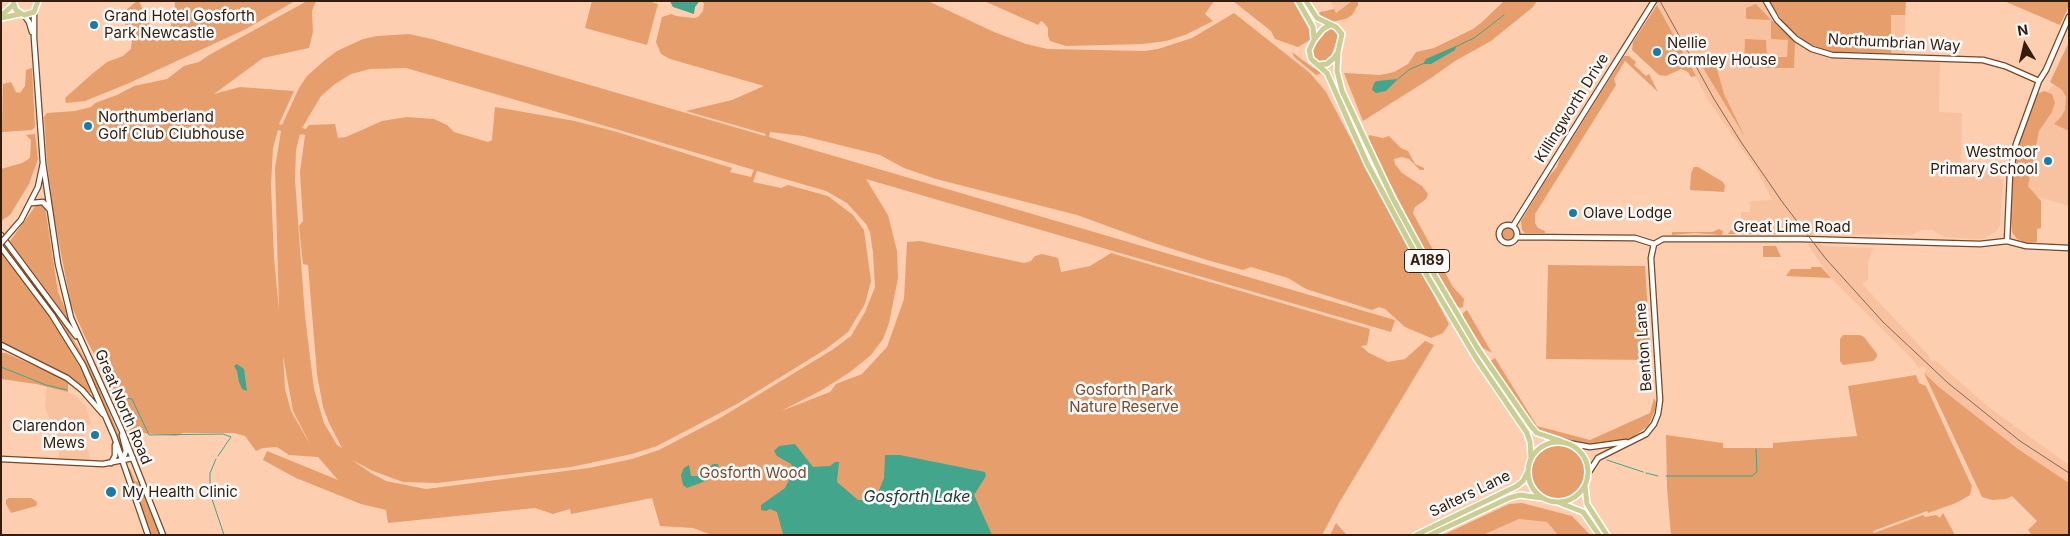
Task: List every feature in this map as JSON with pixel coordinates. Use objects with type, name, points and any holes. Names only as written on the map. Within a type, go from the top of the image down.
[{"type":"main road","points":[[1,243],[21,220],[30,204],[38,187],[43,163],[34,38],[34,12],[38,1]]},
{"type":"main road","points":[[1298,1],[1313,27],[1314,40]]},
{"type":"main road","points":[[1306,1],[1317,18],[1338,28],[1342,34],[1338,52],[1333,60],[1327,64],[1317,65],[1312,61],[1309,54],[1314,40],[1322,29],[1330,25]]},
{"type":"main road","name":"Northumbrian Way","points":[[1766,1],[1777,20],[1796,38],[1812,49],[1832,55],[1983,60],[2005,66],[2039,81]]},
{"type":"main road","name":"Killingworth Drive","points":[[1513,226],[1653,2]]},
{"type":"main road","points":[[1,17],[13,3],[16,10],[29,22],[34,38]]},
{"type":"main road","points":[[1,17],[34,12]]},
{"type":"main road","points":[[2007,241],[2008,195],[2013,156],[2039,81],[2046,70],[2069,17]]},
{"type":"main road","name":"A189","points":[[1338,52],[1338,79],[1346,100],[1393,199],[1478,349],[1537,433],[1568,443],[1577,448],[1583,454],[1589,472]]},
{"type":"main road","name":"A189","points":[[1317,65],[1327,73],[1367,163],[1428,279],[1476,358],[1526,433],[1530,442],[1531,458],[1528,469]]},
{"type":"main road","name":"Great North Road","points":[[43,163],[58,264],[66,300],[82,345],[122,431],[163,535]]},
{"type":"main road","points":[[30,204],[39,201],[43,202],[51,212]]},
{"type":"main road","points":[[1502,226],[1513,226],[1517,236],[1509,243],[1503,242],[1499,236],[1502,226]]},
{"type":"main road","name":"Great North Road","points":[[1,235],[82,345]]},
{"type":"main road","name":"Great Lime Road","points":[[1517,236],[1635,238],[1654,244],[1663,239],[1819,239],[1980,244],[2007,241],[2026,246],[2069,248]]},
{"type":"main road","name":"Benton Lane","points":[[1589,472],[1598,458],[1637,439],[1652,427],[1659,408],[1651,258],[1654,244]]},
{"type":"main road","name":"Great North Road","points":[[1,247],[65,335],[87,374],[114,436],[148,535]]},
{"type":"main road","name":"Great North Road","points":[[1,345],[67,378],[82,390],[107,419]]},
{"type":"main road","points":[[122,431],[122,440],[126,451],[125,457],[122,459]]},
{"type":"main road","points":[[111,463],[115,456],[114,436]]},
{"type":"main road","points":[[1568,443],[1595,446],[1637,439]]},
{"type":"main road","points":[[1531,458],[1537,450],[1546,444],[1561,441]]},
{"type":"main road","points":[[1,459],[103,464],[133,458]]},
{"type":"main road","points":[[1528,469],[1531,484],[1537,493],[1545,499],[1583,512],[1599,535]]},
{"type":"main road","name":"Salters Lane","points":[[1416,535],[1517,486],[1523,481],[1528,469]]},
{"type":"main road","points":[[1555,502],[1573,498],[1580,493],[1589,472]]},
{"type":"main road","points":[[1585,485],[1588,506],[1607,535]]},
{"type":"main road","name":"Salters Lane","points":[[1430,535],[1515,496],[1545,499]]},
{"type":"shaded area","points":[[1331,1],[1352,1],[1335,13]]},
{"type":"shaded area","points":[[1655,1],[1761,1],[1778,27],[1806,49],[1830,59],[1940,62],[1939,112],[1962,113],[1961,166],[1985,167],[2003,180],[2000,225],[1997,231],[1983,239],[1944,237],[1932,230],[1922,230],[1911,235],[1812,234],[1823,246],[1873,248],[1868,263],[1868,280],[1862,284],[1933,362],[1935,360],[1991,409],[2069,465],[2069,483],[2018,449],[1939,387],[1924,373],[1927,369],[1923,366],[1919,369],[1913,360],[1831,278],[1807,244],[1813,244],[1804,233],[1794,233],[1786,222],[1786,233],[1741,233],[1741,212],[1750,212],[1750,201],[1772,200],[1758,172],[1708,100]]},
{"type":"shaded area","points":[[1891,14],[1905,15],[1905,54],[1891,53]]},
{"type":"shaded area","name":"Westmoor Primary School","points":[[2053,85],[2062,90],[2066,97],[2065,110],[2061,117],[2069,131],[2069,206],[2021,192],[2044,95]]},
{"type":"shaded area","points":[[47,386],[76,396],[86,406],[91,424],[82,427],[90,459],[59,458],[59,448],[45,407]]},
{"type":"shaded area","points":[[1519,519],[1547,522],[1558,535],[1483,535]]},
{"type":"green space","points":[[139,1],[157,42],[169,29],[174,19],[175,1],[295,1],[246,29],[127,84],[85,101],[66,103],[65,98],[92,74],[107,62],[123,56],[131,49],[133,29],[120,21],[121,14]]},
{"type":"green space","points":[[307,1],[316,1],[312,11],[313,32],[309,48],[263,58],[214,94],[240,87],[294,91],[279,124],[282,125],[299,88],[307,76],[337,51],[363,39],[409,34],[432,39],[765,136],[766,134],[686,111],[732,100],[764,86],[670,59],[661,54],[656,42],[662,17],[671,14],[698,17],[703,11],[704,4],[702,1],[928,1],[994,32],[1026,44],[1048,49],[1145,51],[1158,49],[1192,38],[1234,13],[1310,73],[1326,92],[1449,324],[1443,333],[1431,338],[1405,327],[1385,309],[1379,307],[1372,310],[1306,289],[1288,278],[1251,267],[1243,270],[1207,260],[1077,215],[936,179],[904,168],[880,155],[803,136],[770,132],[769,137],[1395,320],[1391,332],[866,179],[888,215],[897,251],[898,278],[889,323],[883,339],[871,355],[850,372],[822,390],[781,411],[830,392],[836,384],[862,374],[887,347],[904,299],[907,242],[920,241],[1024,263],[1042,254],[1058,258],[1061,272],[1090,266],[1111,253],[1370,329],[1367,345],[1361,346],[1369,353],[1388,362],[1405,359],[1425,341],[1434,345],[1339,503],[1322,535],[712,535],[693,528],[660,526],[652,498],[571,514],[570,509],[553,514],[535,508],[388,523],[386,510],[361,504],[296,478],[263,460],[267,451],[338,480],[318,457],[289,455],[277,447],[263,448],[256,451],[245,436],[234,433],[183,433],[176,436],[131,432],[115,393],[86,339],[71,305],[54,217],[47,163],[44,117],[47,113],[75,111],[91,107],[95,103],[134,86],[167,79],[184,66],[199,62]],"holes":[[[406,68],[754,170],[751,177],[730,172],[732,168],[617,132],[575,121],[495,107],[492,140],[488,142],[454,132],[447,125],[434,119],[407,117],[382,121],[346,137],[338,138],[335,124],[309,125],[306,129],[302,128],[321,96],[351,74],[370,69]],[[278,130],[281,131],[275,168],[279,310],[274,258],[271,185],[273,148]],[[300,134],[305,135],[300,172],[303,221],[299,226],[303,264],[308,265],[317,374],[323,407],[342,448],[337,445],[324,423],[314,389],[305,316],[295,180],[296,150]],[[757,171],[826,191],[847,203],[866,224],[870,232],[875,287],[865,312],[851,336],[832,350],[720,418],[659,450],[632,459],[589,468],[426,489],[386,481],[352,460],[373,471],[403,482],[437,483],[571,467],[632,454],[657,446],[737,404],[826,349],[848,332],[865,304],[871,281],[864,230],[853,215],[828,196],[788,185],[781,188],[753,182]],[[283,356],[293,411],[311,446],[291,411],[285,389]]]},
{"type":"green space","points":[[592,1],[648,1],[658,4],[647,45],[585,28]]},
{"type":"green space","points":[[984,1],[1214,1],[1205,14],[1213,21],[1185,35],[1166,41],[1143,44],[1066,46],[1050,41],[1048,28],[1043,22],[1041,21],[1038,25]]},
{"type":"green space","points":[[1233,1],[1293,1],[1310,31],[1310,40],[1298,47],[1275,39],[1271,31]]},
{"type":"green space","points":[[1352,1],[1358,1],[1358,5],[1352,15],[1346,19],[1331,22],[1318,14],[1334,9],[1336,13]]},
{"type":"green space","points":[[1504,1],[1537,1],[1533,7],[1491,41],[1455,61],[1363,121],[1344,73],[1380,75],[1394,72],[1408,64],[1416,52],[1434,48],[1473,29]]},
{"type":"green space","points":[[1769,1],[1906,1],[1905,15],[1891,15],[1891,53],[1829,52],[1805,42],[1784,23]]},
{"type":"green space","points":[[2004,1],[2069,1],[2069,6],[2060,25]]},
{"type":"green space","points":[[1756,4],[1771,20],[1746,19],[1746,8]]},
{"type":"green space","points":[[1657,5],[1696,76],[1691,77],[1688,72],[1681,69],[1666,76],[1659,75],[1632,50],[1633,42]]},
{"type":"green space","points":[[1771,20],[1795,42],[1794,68],[1744,68],[1745,39],[1766,40],[1767,57],[1787,57],[1788,40],[1771,39]]},
{"type":"green space","points":[[1329,28],[1337,32],[1337,39],[1329,62],[1320,63],[1313,56],[1313,49],[1323,31]]},
{"type":"green space","points":[[2069,42],[2069,131],[2054,124],[2065,110],[2066,97],[2062,90],[2050,82]]},
{"type":"green space","points":[[1292,52],[1322,73],[1316,75],[1294,57]]},
{"type":"green space","points":[[1624,56],[1629,56],[1636,62],[1634,65],[1646,76],[1649,74],[1658,92],[1625,61],[1614,79],[1616,85],[1535,214],[1535,223],[1545,233],[1525,233],[1522,230],[1521,221],[1546,180],[1557,167],[1560,158]]},
{"type":"green space","points":[[1715,62],[1724,94],[1745,137],[1703,68]]},
{"type":"green space","points":[[32,68],[35,127],[32,130],[2,132],[3,84],[11,82],[16,92],[20,93],[25,86],[26,70]]},
{"type":"green space","points":[[2044,91],[2052,94],[2055,103],[2052,112],[2039,131],[2028,186],[2041,201],[2041,228],[2037,229],[2037,242],[2027,243],[2017,239],[2012,232],[2010,200],[2013,169],[2020,141],[2037,94]]},
{"type":"green space","points":[[35,134],[38,159],[29,184],[10,215],[1,221],[1,169],[22,163],[30,158],[31,140],[26,135]]},
{"type":"green space","points":[[1369,135],[1383,138],[1389,136],[1401,148],[1408,151],[1415,164],[1424,168],[1424,170],[1420,170],[1409,159],[1402,157],[1394,159],[1395,164],[1402,173],[1422,186],[1428,194],[1426,199],[1415,207],[1413,213],[1453,287],[1464,299],[1463,307],[1460,308],[1455,305],[1424,249],[1378,160],[1368,139]]},
{"type":"green space","points":[[1694,167],[1698,167],[1723,182],[1725,186],[1724,192],[1690,190],[1691,173]]},
{"type":"green space","points":[[37,204],[45,206],[58,292],[69,321],[10,241]]},
{"type":"green space","points":[[1598,205],[1614,215],[1614,218],[1591,218]]},
{"type":"green space","points":[[1786,221],[1795,234],[1728,234],[1731,230],[1741,233],[1786,233]]},
{"type":"green space","points":[[1508,227],[1513,229],[1515,234],[1513,239],[1508,241],[1503,239],[1501,234],[1503,229]]},
{"type":"green space","points":[[1719,229],[1723,231],[1722,235],[1694,233],[1672,235],[1672,232],[1712,232]]},
{"type":"green space","points":[[1763,246],[1776,246],[1781,257],[1763,257]]},
{"type":"green space","points":[[1,251],[56,326],[84,374],[92,392],[90,393],[64,373],[1,342]]},
{"type":"green space","points":[[1548,265],[1645,266],[1651,360],[1546,359]]},
{"type":"green space","points":[[1811,267],[1821,267],[1831,278],[1786,276],[1791,269],[1811,269]]},
{"type":"green space","points":[[46,302],[55,309],[91,369],[125,450],[123,456],[88,370],[70,338]]},
{"type":"green space","points":[[1467,310],[1492,353],[1483,348],[1463,317],[1463,313]]},
{"type":"green space","points":[[1843,335],[1860,335],[1864,337],[1877,354],[1877,357],[1873,361],[1843,365],[1840,361],[1840,339]]},
{"type":"green space","points":[[1,353],[6,353],[68,381],[68,392],[36,384],[1,379]]},
{"type":"green space","points":[[1495,358],[1537,426],[1590,440],[1650,413],[1654,398],[1656,402],[1655,410],[1648,426],[1633,437],[1625,440],[1591,445],[1545,434],[1534,428],[1490,361]]},
{"type":"green space","points":[[1924,373],[2018,449],[2069,483],[2069,535],[2032,535],[2028,530],[2037,521],[2012,496],[2006,499],[1992,500],[1982,497]]},
{"type":"green space","points":[[1916,375],[1919,383],[1926,386],[1972,486],[1970,495],[1956,503],[1928,513],[1927,511],[1873,531],[1874,533],[1923,515],[1925,517],[1936,515],[1940,518],[1943,513],[1955,535],[1671,535],[1667,488],[1666,435],[1723,443],[1723,448],[1773,448],[1773,443],[1857,436],[1848,386]]},
{"type":"green space","points":[[1553,444],[1563,444],[1573,448],[1581,456],[1585,471],[1581,486],[1573,494],[1563,498],[1553,498],[1543,494],[1535,486],[1531,476],[1531,466],[1535,456],[1543,448]]},
{"type":"green space","points":[[128,469],[130,469],[135,481],[140,482],[161,535],[151,535]]},
{"type":"green space","points":[[9,498],[31,498],[37,504],[36,506],[11,513],[6,504],[6,500]]},
{"type":"green space","points":[[1522,503],[1572,516],[1590,535],[1558,535],[1547,522],[1519,519],[1483,535],[1443,535],[1509,504]]},
{"type":"green space","points":[[1336,523],[1347,535],[1330,535]]},
{"type":"water","points":[[670,1],[699,2],[695,7],[694,14],[673,7]]},
{"type":"water","points":[[1456,46],[1455,50],[1431,64],[1423,64],[1426,59]]},
{"type":"water","points":[[1398,79],[1386,91],[1376,93],[1372,90],[1374,83],[1377,81]]},
{"type":"water","points":[[237,364],[244,369],[247,391],[242,389],[239,382],[234,366]]},
{"type":"water","name":"Gosforth Lake","points":[[795,444],[813,467],[830,466],[835,462],[839,462],[837,482],[858,500],[875,500],[884,478],[885,455],[900,455],[985,472],[986,476],[974,495],[992,535],[783,534],[777,512],[770,509],[766,511],[761,510],[761,505],[785,488],[794,470],[791,464],[777,456],[774,451],[779,446]]},
{"type":"water","points":[[713,464],[718,464],[719,471],[708,480],[687,488],[683,485],[681,475],[684,468],[689,465],[691,476],[700,476]]},
{"type":"waterway","points":[[1455,47],[1474,38],[1504,15]]},
{"type":"waterway","points":[[1398,79],[1410,69],[1425,63]]},
{"type":"waterway","points":[[1,367],[46,385],[67,390]]},
{"type":"waterway","points":[[125,398],[132,399],[149,435],[223,434],[231,437],[218,456]]},
{"type":"waterway","points":[[1666,476],[1752,476],[1757,472],[1756,449]]},
{"type":"waterway","points":[[216,459],[210,473],[210,493],[224,535]]},
{"type":"waterway","points":[[1607,460],[1643,472]]},
{"type":"waterway","points":[[1646,473],[1658,476]]},
{"type":"railway","points":[[1660,1],[1714,99],[1741,142],[1783,203],[1826,259],[1883,322],[1948,383],[2020,441],[2069,473]]},
{"type":"place","name":"Grand Hotel Gosforth Park Newcastle","points":[[94,25]]},
{"type":"place","name":"Nellie Gormley House","points":[[1657,52]]},
{"type":"place","name":"Northumberland Golf Club Clubhouse","points":[[88,126]]},
{"type":"place","name":"Westmoor Primary School","points":[[2048,161]]},
{"type":"place","name":"Olave Lodge","points":[[1573,213]]},
{"type":"place","name":"Clarendon Mews","points":[[95,435]]},
{"type":"place","name":"My Health Clinic","points":[[111,492]]},
{"type":"park label","name":"Gosforth Park Nature Reserve","points":[[1124,398]]},
{"type":"park label","name":"Gosforth Wood","points":[[753,473]]}]
